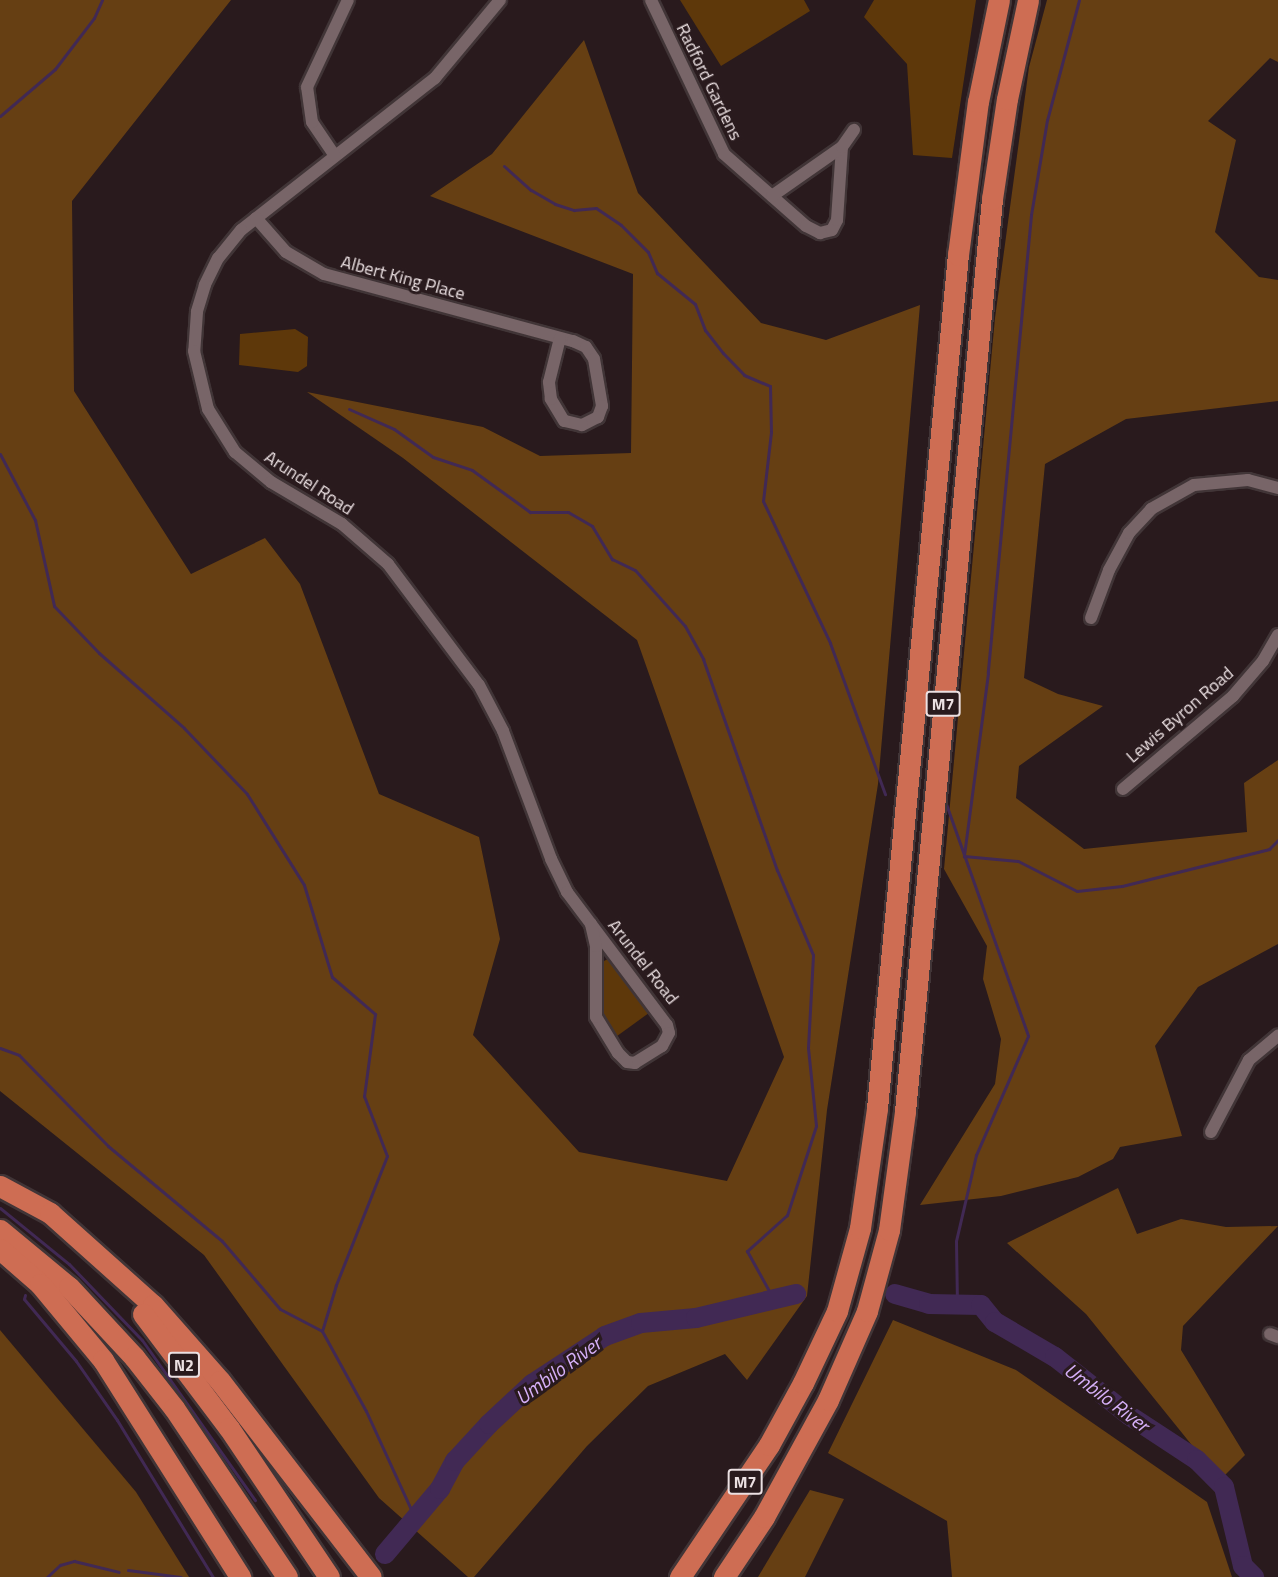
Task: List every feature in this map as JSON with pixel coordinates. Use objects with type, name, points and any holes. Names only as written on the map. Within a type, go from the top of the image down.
[{"type":"highway","name":"M7","points":[[680,1577],[769,1445],[803,1383],[837,1311],[860,1228],[878,1096],[958,255],[978,102],[999,0]]},
{"type":"highway","name":"M7","points":[[724,1577],[764,1517],[828,1400],[867,1311],[889,1230],[906,1099],[992,199],[1007,99],[1028,0]]},
{"type":"highway","name":"N2","points":[[0,1188],[107,1275],[156,1328],[229,1428],[329,1577]]},
{"type":"highway","points":[[0,1188],[50,1214],[108,1261],[168,1321],[220,1381],[371,1577]]},
{"type":"highway","name":"N2","points":[[0,1230],[69,1287],[134,1357],[174,1408],[287,1577]]},
{"type":"highway","points":[[0,1249],[40,1284],[103,1360],[240,1577]]},
{"type":"street","points":[[335,156],[312,122],[307,87],[348,0]]},
{"type":"street","name":"Arundel Road","points":[[500,0],[435,78],[256,218],[218,258],[197,312],[196,368],[208,409],[235,452],[254,470],[342,524],[388,564],[417,598],[490,705],[551,859],[567,892],[668,1025],[669,1033],[662,1046],[635,1063],[627,1062],[618,1053],[596,1017],[596,945],[591,924]]},
{"type":"street","name":"Radford Gardens","points":[[651,0],[717,144],[732,164],[813,230],[827,233],[837,220],[842,147]]},
{"type":"street","points":[[772,196],[842,147],[854,130]]},
{"type":"street","points":[[819,162],[840,170]]},
{"type":"street","name":"Albert King Place","points":[[256,218],[286,252],[324,274],[560,338],[580,344],[594,359],[602,406],[598,417],[582,424],[564,421],[551,399],[549,382],[560,338]]},
{"type":"street","points":[[1091,618],[1124,542],[1151,509],[1194,485],[1248,480],[1278,488]]},
{"type":"street","name":"Lewis Byron Road","points":[[1122,789],[1233,696],[1263,661],[1278,635]]},
{"type":"street","points":[[1211,1132],[1249,1060],[1278,1036]]},
{"type":"shaded area","points":[[0,0],[231,0],[72,201],[74,391],[191,574],[265,538],[300,584],[379,794],[479,837],[500,939],[473,1035],[579,1152],[727,1181],[784,1057],[637,640],[403,458],[307,392],[483,427],[540,456],[631,453],[633,274],[430,196],[492,154],[584,40],[638,193],[761,323],[826,340],[920,305],[878,784],[827,1110],[807,1296],[747,1380],[725,1354],[648,1386],[587,1446],[474,1577],[468,1577],[379,1498],[204,1255],[0,1091]]},
{"type":"shaded area","points":[[680,0],[804,0],[810,11],[721,66]]},
{"type":"shaded area","points":[[874,0],[976,0],[952,158],[913,155],[907,64],[864,17]]},
{"type":"shaded area","points":[[1047,0],[1278,0],[1278,62],[1270,58],[1208,121],[1236,140],[1215,232],[1259,277],[1278,280],[1278,401],[1126,419],[1045,464],[1024,678],[1058,694],[1103,706],[1019,766],[1016,798],[1084,849],[1247,832],[1244,783],[1278,760],[1278,944],[1198,987],[1155,1046],[1182,1136],[1120,1147],[1113,1159],[1078,1177],[1001,1196],[920,1205],[995,1084],[1001,1039],[983,979],[987,946],[944,869],[995,318],[1029,67]]},
{"type":"shaded area","points":[[295,329],[308,337],[307,366],[298,372],[239,365],[240,334]]},
{"type":"shaded area","points":[[613,956],[653,1010],[613,1039],[601,1020],[597,965]]},
{"type":"shaded area","points":[[1118,1188],[1137,1234],[1181,1219],[1226,1227],[1278,1226],[1183,1326],[1181,1350],[1245,1455],[1220,1480],[1086,1314],[1007,1243]]},
{"type":"shaded area","points":[[893,1320],[1016,1370],[1207,1502],[1232,1577],[952,1577],[947,1521],[828,1453]]},
{"type":"shaded area","points":[[0,1330],[136,1492],[189,1577],[0,1577]]},
{"type":"shaded area","points":[[810,1490],[844,1499],[805,1577],[758,1577]]},
{"type":"waterway","points":[[0,116],[55,69],[94,18],[102,0]]},
{"type":"waterway","points":[[1079,0],[1047,120],[1031,215],[988,673],[964,856],[1018,861],[1077,891],[1122,886],[1269,849],[1278,840]]},
{"type":"waterway","points":[[504,166],[531,190],[555,204],[574,210],[596,208],[621,225],[648,252],[657,273],[695,304],[705,330],[723,353],[744,375],[770,386],[771,432],[763,501],[830,643],[885,794]]},
{"type":"waterway","points":[[349,409],[394,429],[433,457],[472,470],[530,512],[568,512],[592,526],[612,559],[635,570],[685,626],[703,659],[777,870],[813,955],[808,1048],[816,1126],[787,1215],[747,1251],[774,1300]]},
{"type":"waterway","points":[[0,454],[35,520],[54,606],[99,653],[184,728],[247,794],[304,885],[332,977],[375,1014],[364,1096],[387,1156],[336,1285],[322,1331]]},
{"type":"waterway","points":[[945,801],[1028,1036],[976,1155],[956,1241],[957,1303]]},
{"type":"waterway","points":[[0,1048],[19,1055],[108,1146],[222,1241],[280,1309],[322,1331],[366,1411],[415,1518]]},
{"type":"waterway","points":[[0,1208],[69,1264],[142,1340],[255,1500]]},
{"type":"waterway","name":"Umbilo River","points":[[385,1554],[440,1489],[455,1461],[489,1424],[532,1384],[605,1336],[641,1323],[696,1318],[796,1294]]},
{"type":"waterway","name":"Umbilo River","points":[[895,1294],[929,1304],[981,1305],[995,1322],[1055,1357],[1130,1416],[1197,1460],[1224,1487],[1243,1566],[1254,1577]]},
{"type":"waterway","points":[[25,1295],[24,1299],[76,1361],[117,1420],[213,1577]]},
{"type":"waterway","points":[[47,1577],[60,1565],[74,1561],[119,1572]]},
{"type":"waterway","points":[[128,1570],[181,1577]]}]
